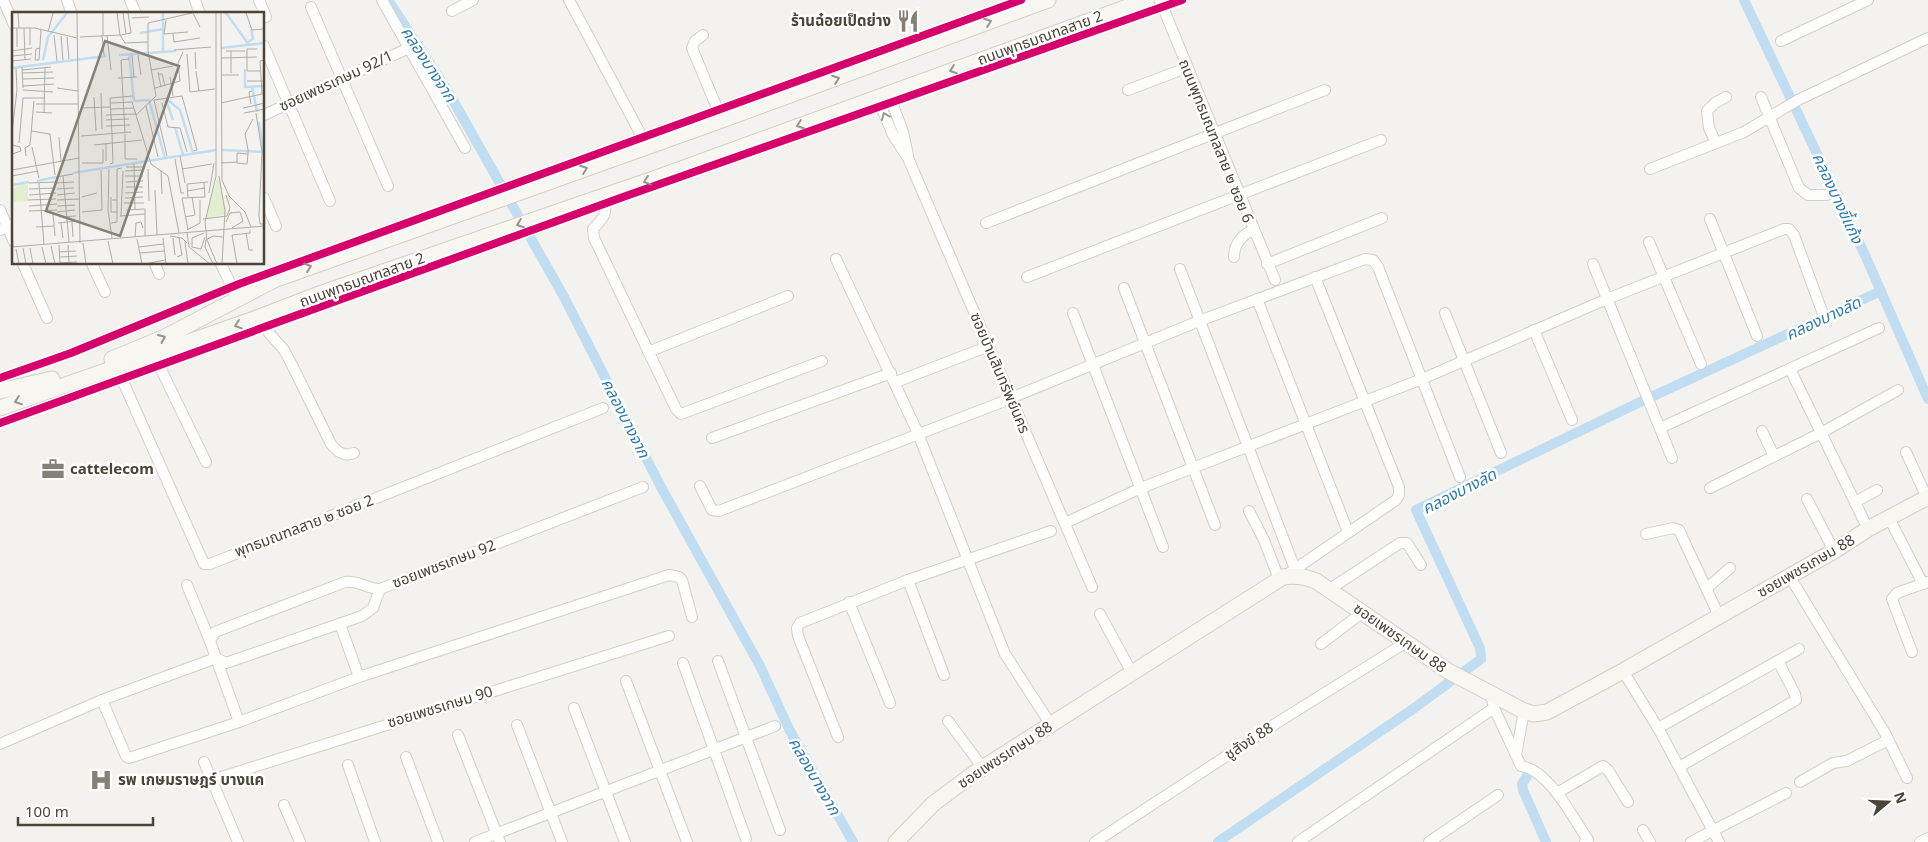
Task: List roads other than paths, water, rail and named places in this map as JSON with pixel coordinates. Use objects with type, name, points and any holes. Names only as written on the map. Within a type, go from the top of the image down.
[{"type":"main road","name":"ถนนพุทธมณฑลสาย 2","points":[[0,391],[35,384],[116,358],[165,337],[274,280],[722,120],[1048,0]]},
{"type":"main road","name":"ถนนพุทธมณฑลสาย 2","points":[[0,408],[260,317],[322,293],[603,196],[1147,0]]},
{"type":"main road","points":[[243,295],[260,317]]},
{"type":"main road","name":"ซอยเพชรเกษม 88","points":[[896,842],[933,804],[983,768],[1285,575],[1304,576],[1330,589],[1405,643],[1464,680],[1493,701],[1534,714],[1546,712],[1623,672],[1834,552],[1868,529],[1927,500]]},
{"type":"street","points":[[3,0],[12,20]]},
{"type":"street","points":[[67,0],[71,12]]},
{"type":"street","points":[[130,0],[135,12]]},
{"type":"street","points":[[195,0],[199,12]]},
{"type":"street","points":[[259,0],[264,12]]},
{"type":"street","points":[[382,0],[465,148]]},
{"type":"street","points":[[452,11],[472,0]]},
{"type":"street","points":[[569,0],[647,146]]},
{"type":"street","name":"ถนนพุทธมณฑลสาย ๒ ซอย 6","points":[[1160,0],[1186,68],[1274,280]]},
{"type":"street","points":[[1780,41],[1868,0]]},
{"type":"street","points":[[311,7],[388,186]]},
{"type":"street","points":[[703,35],[695,41],[692,48],[722,120]]},
{"type":"street","points":[[1650,169],[1744,132],[1798,100],[1928,38]]},
{"type":"street","name":"ซอยเพชรเกษม 92/1","points":[[265,114],[408,48]]},
{"type":"street","points":[[265,49],[287,105],[330,201]]},
{"type":"street","points":[[1128,90],[1186,68]]},
{"type":"street","points":[[986,223],[1325,90]]},
{"type":"street","name":"ซอยบ้านสินทรัพย์นคร","points":[[883,95],[908,158],[990,346],[1007,400],[1065,523],[1092,587]]},
{"type":"street","points":[[1716,143],[1709,128],[1707,111],[1726,97]]},
{"type":"street","points":[[1761,97],[1799,188],[1808,195],[1827,195]]},
{"type":"street","points":[[1027,277],[1381,140]]},
{"type":"street","points":[[603,196],[606,208],[602,220],[592,229],[594,238],[676,409],[681,414],[822,361]]},
{"type":"street","points":[[265,200],[276,226]]},
{"type":"street","points":[[0,210],[7,227]]},
{"type":"street","points":[[1267,264],[1382,218]]},
{"type":"street","points":[[1710,219],[1757,336]]},
{"type":"street","points":[[1065,523],[1141,488],[1422,379],[1607,299],[1789,228],[1794,235],[1823,314]]},
{"type":"street","points":[[1234,257],[1234,249],[1241,238],[1253,230]]},
{"type":"street","points":[[1650,242],[1701,364]]},
{"type":"street","points":[[836,259],[894,378],[919,435],[1005,654],[1052,725]]},
{"type":"street","points":[[700,486],[712,510],[718,511],[919,435],[1199,321],[1365,259],[1372,260],[1378,267],[1460,477]]},
{"type":"street","points":[[1593,264],[1672,458]]},
{"type":"street","points":[[23,265],[47,318]]},
{"type":"street","points":[[92,265],[105,292]]},
{"type":"street","points":[[222,265],[243,295]]},
{"type":"street","points":[[1180,269],[1248,446],[1285,575]]},
{"type":"street","points":[[1285,575],[1396,500],[1399,495],[1399,487],[1315,277]]},
{"type":"street","points":[[1124,288],[1215,524]]},
{"type":"street","points":[[648,352],[788,296]]},
{"type":"street","points":[[1257,299],[1348,532]]},
{"type":"street","points":[[1073,313],[1163,547]]},
{"type":"street","points":[[1445,313],[1501,453]]},
{"type":"street","points":[[260,317],[269,333],[284,350],[331,444],[336,451],[343,454],[354,453]]},
{"type":"street","points":[[1660,428],[1879,328]]},
{"type":"street","points":[[1534,330],[1572,420]]},
{"type":"street","points":[[712,438],[990,346]]},
{"type":"street","points":[[154,354],[206,462]]},
{"type":"street","name":"พุทธมณฑลสาย ๒ ซอย 2","points":[[116,368],[204,564],[210,564],[603,408]]},
{"type":"street","points":[[1790,370],[1868,529]]},
{"type":"street","points":[[1710,488],[1821,433],[1898,390]]},
{"type":"street","points":[[1762,431],[1774,456]]},
{"type":"street","points":[[1906,452],[1927,500]]},
{"type":"street","name":"ซอยเพชรเกษม 92","points":[[210,641],[215,632],[345,582],[360,582],[372,589],[380,589],[643,487]]},
{"type":"street","points":[[1855,502],[1878,490]]},
{"type":"street","points":[[1807,499],[1834,552]]},
{"type":"street","points":[[1249,511],[1285,575]]},
{"type":"street","points":[[1889,518],[1926,583],[1898,593],[1892,599],[1912,652]]},
{"type":"street","points":[[1646,534],[1673,528],[1679,530],[1719,616]]},
{"type":"street","points":[[838,737],[797,628],[800,623],[908,580],[1051,531]]},
{"type":"street","points":[[1330,589],[1400,543],[1407,543],[1421,565]]},
{"type":"street","points":[[1706,588],[1730,568]]},
{"type":"street","points":[[102,700],[126,756],[129,758],[239,722],[359,677],[669,576],[679,577],[682,580],[692,617]]},
{"type":"street","points":[[1790,576],[1888,740],[1907,778]]},
{"type":"street","points":[[908,580],[944,675]]},
{"type":"street","points":[[187,585],[210,641],[239,722]]},
{"type":"street","points":[[0,744],[102,700],[216,658],[226,663],[362,616],[373,608],[380,589]]},
{"type":"street","points":[[849,602],[890,703]]},
{"type":"street","points":[[1321,644],[1363,612]]},
{"type":"street","points":[[1100,614],[1132,673]]},
{"type":"street","points":[[340,624],[359,677]]},
{"type":"street","name":"ซอยเพชรเกษม 90","points":[[212,780],[669,636]]},
{"type":"street","name":"ชูสังข์ 88","points":[[1095,842],[1283,718],[1405,643]]},
{"type":"street","points":[[1658,728],[1799,649]]},
{"type":"street","points":[[718,661],[780,830]]},
{"type":"street","points":[[1679,767],[1796,700],[1795,694],[1778,661]]},
{"type":"street","points":[[683,664],[746,839]]},
{"type":"street","points":[[1623,672],[1658,728],[1719,842]]},
{"type":"street","points":[[626,680],[687,842]]},
{"type":"street","points":[[1298,842],[1310,839],[1493,701],[1521,766],[1529,767],[1556,792],[1588,840],[1585,842]]},
{"type":"street","points":[[574,708],[626,842]]},
{"type":"street","points":[[1516,755],[1524,711]]},
{"type":"street","points":[[948,721],[983,768]]},
{"type":"street","points":[[517,725],[562,842]]},
{"type":"street","points":[[475,842],[498,838],[606,790],[775,726]]},
{"type":"street","points":[[458,735],[498,838]]},
{"type":"street","points":[[1800,782],[1833,763],[1847,761],[1888,740]]},
{"type":"street","points":[[406,757],[438,842]]},
{"type":"street","points":[[204,762],[238,842]]},
{"type":"street","points":[[348,765],[376,842]]},
{"type":"street","points":[[1556,792],[1604,766],[1628,802]]},
{"type":"street","points":[[1692,842],[1786,793]]},
{"type":"street","points":[[1429,842],[1498,795]]},
{"type":"street","points":[[284,805],[300,842]]},
{"type":"street","points":[[1643,830],[1650,842]]},
{"type":"street","points":[[1920,842],[1928,838]]},
{"type":"waterway","name":"คลองบางจาก","points":[[388,0],[449,93],[564,297],[661,487],[760,666],[790,731],[853,842]]},
{"type":"waterway","name":"คลองบางขี้แก้ง","points":[[1744,0],[1865,255],[1928,399]]},
{"type":"waterway","name":"คลองบางลัด","points":[[1218,842],[1413,709],[1481,659],[1480,648],[1416,510],[1636,404],[1881,291]]},
{"type":"waterway","points":[[1527,776],[1522,784],[1523,790],[1546,842]]},
{"type":"place","name":"ร้านฉ๋อยเป็ดย่าง","points":[[908,21]]},
{"type":"place","name":"cattelecom","points":[[53,469]]},
{"type":"place","name":"รพ เกษมราษฎร์ บางแค","points":[[101,780]]}]
